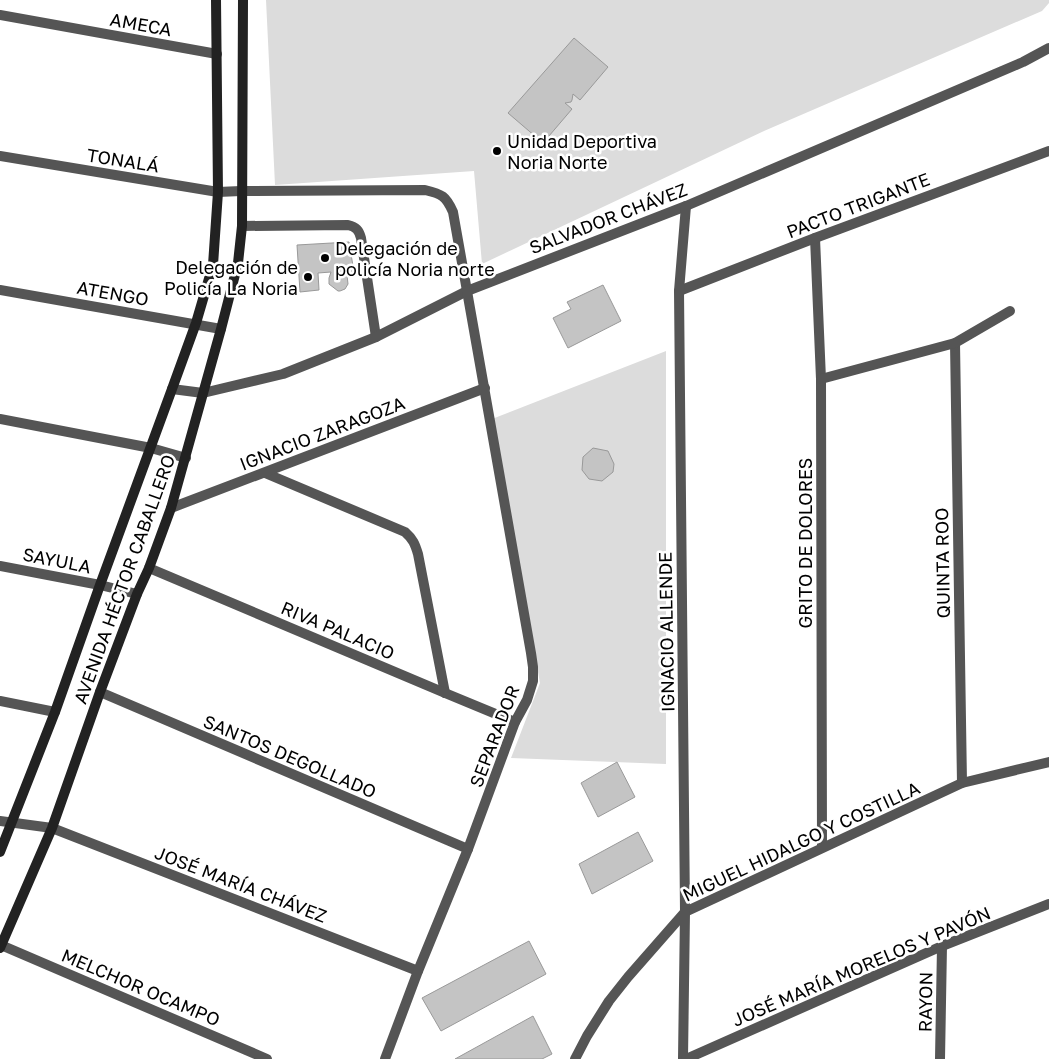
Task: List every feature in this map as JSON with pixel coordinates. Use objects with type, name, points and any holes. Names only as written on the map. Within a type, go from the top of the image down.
[{"type":"main road","name":"AVENIDA HÉCTOR CABALLERO","points":[[0,852],[55,712],[151,448],[196,323],[212,265],[218,192],[216,0]]},
{"type":"main road","name":"AVENIDA HÉCTOR CABALLERO","points":[[1,947],[52,828],[100,692],[171,508],[238,262],[242,226],[243,0]]},
{"type":"street","name":"AMECA","points":[[0,15],[217,54]]},
{"type":"street","name":"SALVADOR CHÁVEZ","points":[[172,389],[203,393],[283,374],[376,337],[467,291],[686,206],[1023,62],[1049,48]]},
{"type":"street","name":"PACTO TRIGANTE","points":[[679,290],[1049,150]]},
{"type":"street","name":"TONALÁ","points":[[0,156],[218,192],[425,190],[438,193],[448,201],[454,212],[467,291]]},
{"type":"street","name":"IGNACIO ALLENDE","points":[[684,1059],[685,912],[679,290],[686,206]]},
{"type":"street","points":[[242,226],[354,226],[359,231],[361,238],[376,337]]},
{"type":"street","name":"GRITO DE DOLORES","points":[[815,238],[821,379],[822,847]]},
{"type":"street","name":"ATENGO","points":[[0,290],[221,328]]},
{"type":"street","name":"SEPARADOR","points":[[385,1059],[418,971],[468,849],[515,722],[527,700],[532,681],[533,667],[467,291]]},
{"type":"street","points":[[821,379],[956,343],[1010,311]]},
{"type":"street","name":"QUINTA ROO","points":[[956,343],[962,783]]},
{"type":"street","name":"IGNACIO ZARAGOZA","points":[[171,508],[485,388]]},
{"type":"street","points":[[0,419],[151,448],[186,458]]},
{"type":"street","points":[[265,473],[405,532],[412,538],[418,554],[445,693]]},
{"type":"street","name":"SAYULA","points":[[0,566],[137,594]]},
{"type":"street","name":"RIVA PALACIO","points":[[149,568],[515,722]]},
{"type":"street","name":"SANTOS DEGOLLADO","points":[[100,692],[468,849]]},
{"type":"street","points":[[0,701],[55,712]]},
{"type":"street","name":"MIGUEL HIDALGO Y COSTILLA","points":[[575,1059],[586,1036],[609,1001],[685,912],[962,783],[1049,762]]},
{"type":"street","name":"JOSÉ MARÍA CHÁVEZ","points":[[0,821],[52,828],[418,971]]},
{"type":"street","name":"JOSÉ MARÍA MORELOS Y PAVÓN","points":[[684,1059],[942,946],[1049,904]]},
{"type":"street","name":"RAYON","points":[[940,1059],[942,946]]},
{"type":"street","name":"MELCHOR OCAMPO","points":[[1,947],[267,1059]]},
{"type":"shaded area","name":"Unidad Deportiva Noria Norte","points":[[266,0],[1049,0],[1049,3],[1042,11],[764,131],[482,264],[474,171],[275,185]]},
{"type":"shaded area","points":[[666,351],[666,764],[511,758],[540,683],[492,419]]},
{"type":"building","points":[[574,38],[608,67],[580,100],[573,94],[571,102],[565,103],[572,109],[543,143],[508,113]]},
{"type":"building","name":"Delegación de policía Noria norte","points":[[349,242],[354,272],[346,274],[348,284],[345,289],[338,291],[329,284],[331,272],[318,273],[319,290],[300,292],[297,245]]},
{"type":"building","points":[[603,285],[621,321],[568,348],[553,318],[571,309],[567,302]]},
{"type":"building","points":[[593,448],[608,451],[614,464],[613,472],[602,481],[589,479],[582,470],[583,457]]},
{"type":"building","points":[[617,762],[635,797],[598,817],[581,783]]},
{"type":"building","points":[[638,832],[653,861],[592,894],[579,864]]},
{"type":"building","points":[[529,941],[546,974],[441,1031],[422,998]]},
{"type":"building","points":[[533,1016],[552,1054],[542,1059],[455,1059]]},
{"type":"place","name":"Unidad Deportiva Noria Norte","points":[[497,151]]},
{"type":"place","name":"Delegación de policía Noria norte","points":[[325,258]]},
{"type":"place","name":"Delegación de Policía La Noria","points":[[308,277]]}]
